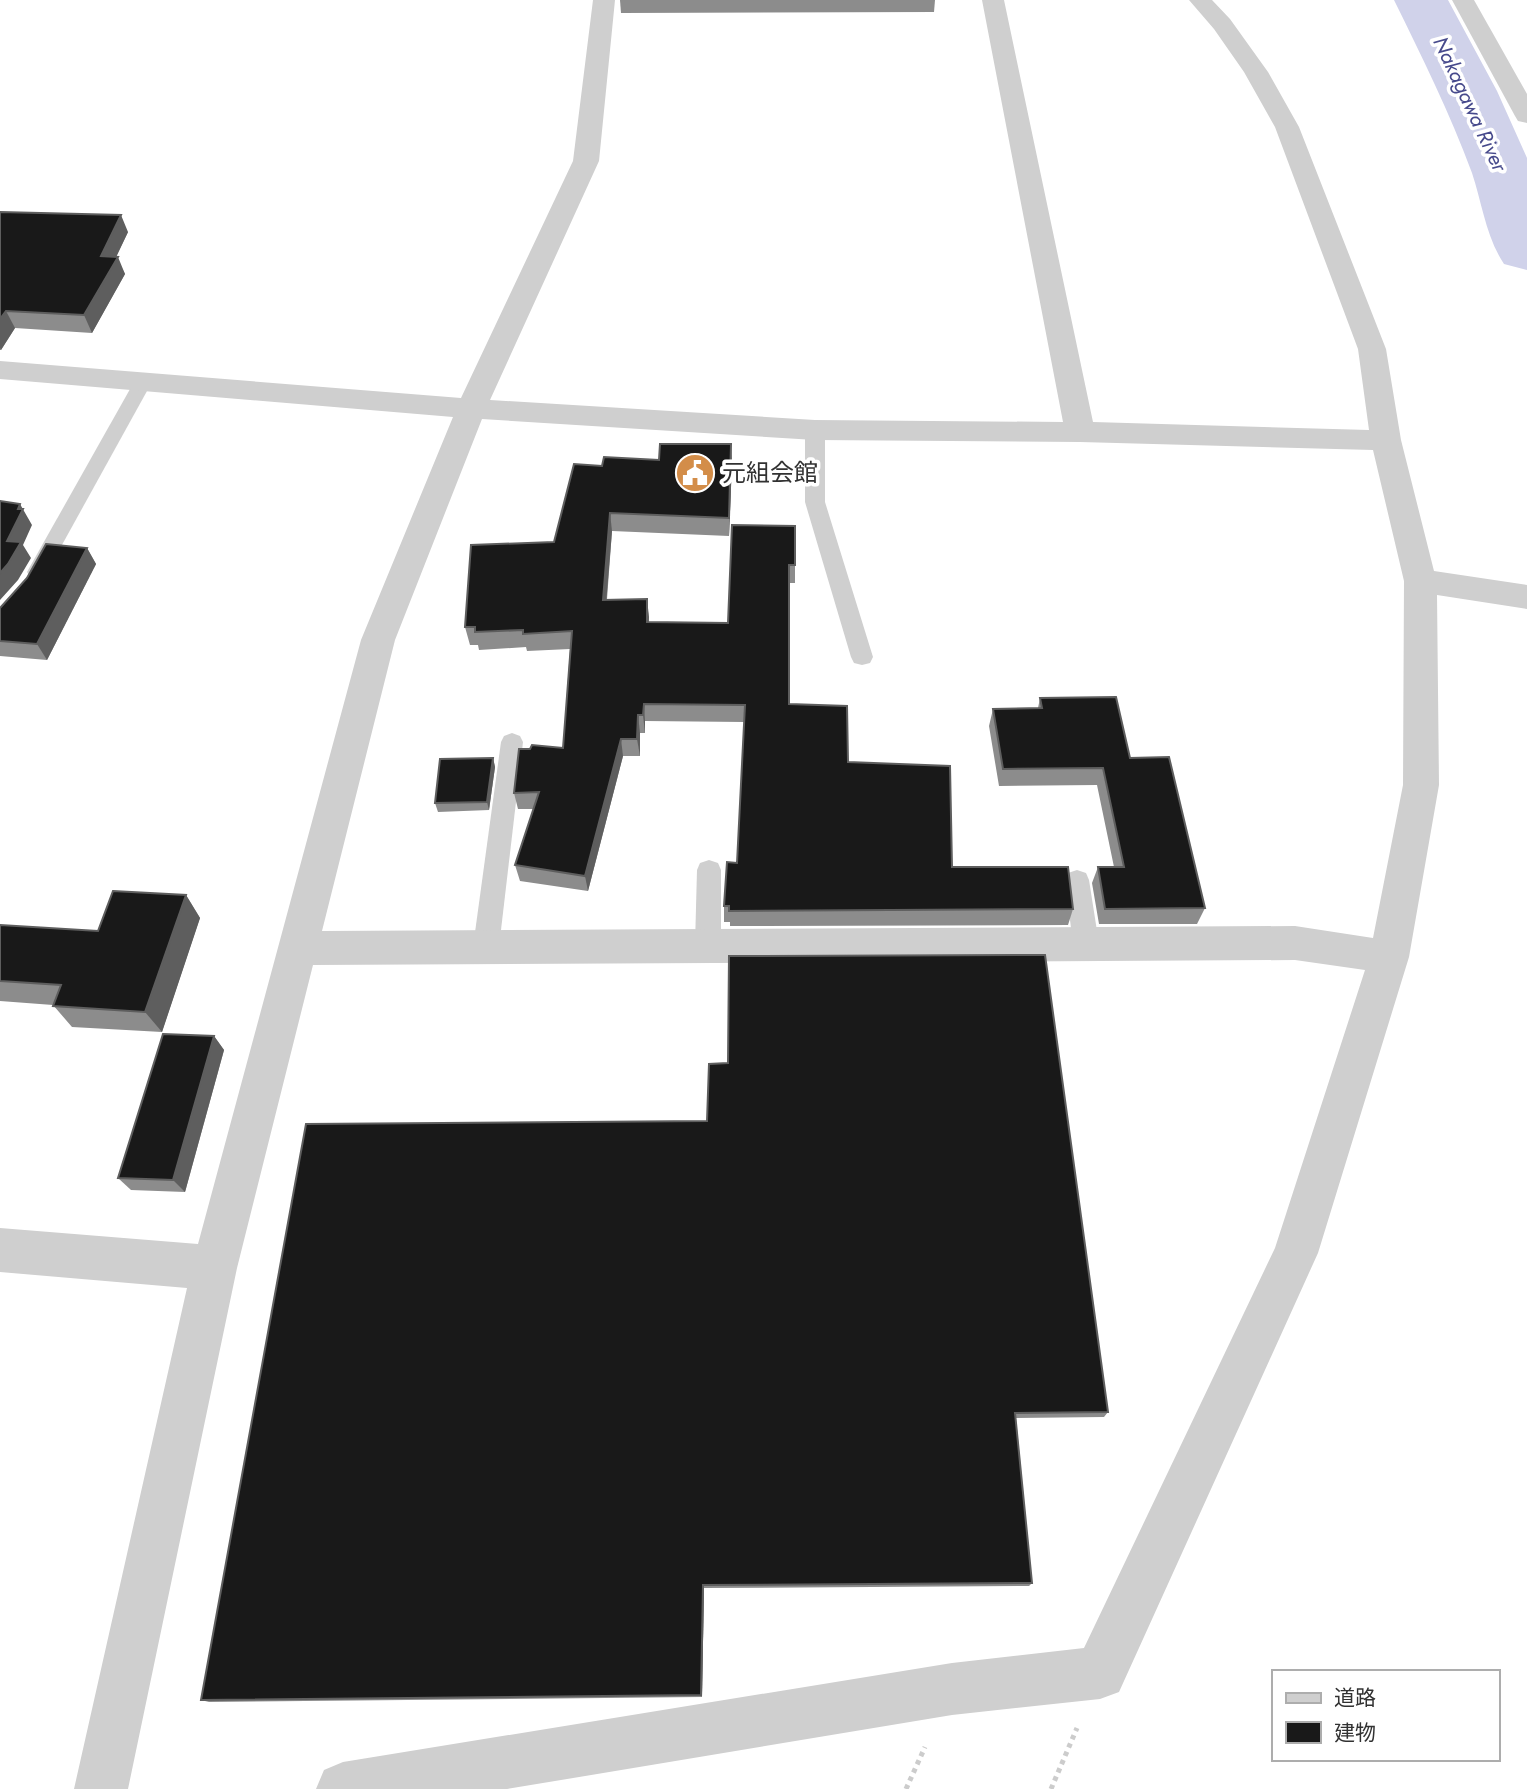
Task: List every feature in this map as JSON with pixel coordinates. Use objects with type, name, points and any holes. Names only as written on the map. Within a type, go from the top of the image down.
[{"type":"street","points":[[101,1789],[214,1268],[378,640],[471,409],[586,161],[604,0]]},
{"type":"street","points":[[993,0],[1080,432]]},
{"type":"street","points":[[343,1789],[952,1689],[1100,1673],[1296,1253],[1389,957],[1421,785],[1420,581],[1386,440],[1372,349],[1287,127],[1256,72],[1222,24],[1200,0]]},
{"type":"street","points":[[1462,0],[1527,116]]},
{"type":"street","points":[[0,370],[471,409],[815,430],[1080,432],[1386,440]]},
{"type":"street","points":[[1420,581],[1527,597]]},
{"type":"street","points":[[298,948],[1294,943],[1389,957]]},
{"type":"street","points":[[0,1250],[214,1268]]},
{"type":"lane","points":[[29,587],[143,382]]},
{"type":"lane","points":[[815,430],[815,502],[862,657]]},
{"type":"lane","points":[[486,947],[512,742]]},
{"type":"lane","points":[[708,945],[709,870]]},
{"type":"lane","points":[[1077,880],[1086,944]]},
{"type":"building","points":[[0,212],[121,215],[101,256],[118,257],[84,315],[6,311],[0,319]]},
{"type":"building","points":[[660,444],[731,444],[729,518],[610,513],[603,600],[647,599],[647,622],[728,623],[732,525],[795,526],[795,565],[789,565],[789,704],[847,706],[848,762],[950,766],[952,867],[1068,867],[1073,909],[729,911],[729,906],[724,906],[727,862],[737,863],[745,705],[644,704],[643,715],[638,715],[637,739],[621,739],[585,876],[515,865],[539,792],[514,793],[519,749],[530,749],[532,745],[563,748],[572,631],[523,634],[523,630],[475,632],[475,627],[465,627],[471,545],[554,542],[574,464],[602,466],[604,457],[659,460]]},
{"type":"building","points":[[0,501],[20,504],[18,509],[23,509],[7,541],[21,542],[0,573]]},
{"type":"building","points":[[46,544],[87,548],[37,644],[0,641],[0,608],[27,578]]},
{"type":"building","points":[[1116,697],[1130,758],[1169,757],[1205,908],[1105,909],[1098,867],[1124,867],[1103,768],[1003,769],[993,709],[1042,708],[1040,698]]},
{"type":"building","points":[[493,758],[487,802],[435,803],[440,759]]},
{"type":"building","points":[[113,891],[186,895],[145,1012],[53,1006],[61,985],[0,981],[0,925],[98,931]]},
{"type":"building","points":[[1045,955],[1108,1412],[1015,1413],[1032,1583],[703,1585],[701,1695],[201,1700],[306,1124],[707,1121],[709,1064],[728,1063],[729,956]]},
{"type":"building","points":[[163,1034],[214,1036],[173,1180],[118,1178]]},
{"type":"waterway","name":"Nakagawa River","points":[[1421,0],[1468,91],[1503,174],[1527,250]]},
{"type":"place","name":"元組会館","points":[[695,473]]}]
